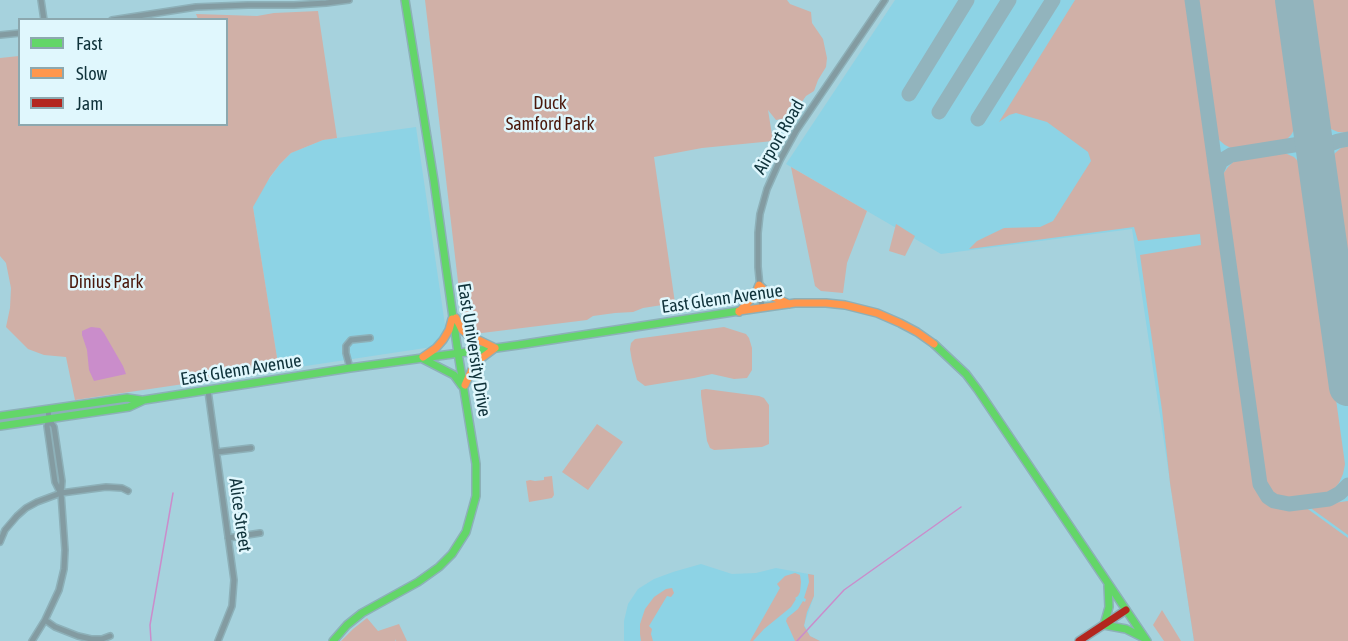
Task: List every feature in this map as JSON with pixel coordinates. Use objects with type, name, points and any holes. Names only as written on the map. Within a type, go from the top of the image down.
[{"type":"main road","name":"East University Drive","points":[[333,641],[362,613],[418,582],[452,554],[465,532],[474,506],[477,483],[476,464],[405,0]]},
{"type":"main road","points":[[739,312],[755,295],[759,285],[771,296],[790,304]]},
{"type":"main road","name":"East Glenn Avenue","points":[[0,416],[127,398],[144,400],[208,391],[790,304],[826,303],[864,309],[917,332],[958,365],[978,390],[1146,640]]},
{"type":"main road","points":[[453,314],[462,330],[495,348],[475,363],[464,388]]},
{"type":"main road","points":[[453,314],[449,330],[443,340],[421,358],[454,375],[464,388]]},
{"type":"main road","name":"East Glenn Avenue","points":[[0,426],[129,407],[144,400]]},
{"type":"main road","points":[[1104,625],[1109,607],[1108,583]]},
{"type":"main road","points":[[1079,641],[1126,610]]},
{"type":"main road","points":[[1104,625],[1126,629],[1146,640]]},
{"type":"street","points":[[41,0],[44,18]]},
{"type":"street","points":[[125,18],[196,7],[269,3],[321,4],[350,0]]},
{"type":"street","name":"Airport Road","points":[[762,308],[758,233],[760,214],[774,171],[796,131],[885,0]]},
{"type":"street","points":[[0,35],[18,33]]},
{"type":"street","points":[[350,368],[346,346],[351,340],[370,338]]},
{"type":"street","name":"Alice Street","points":[[208,391],[234,580],[234,594],[229,617],[218,641]]},
{"type":"street","points":[[32,641],[45,620],[64,569],[61,493],[55,482],[47,426],[48,410]]},
{"type":"street","points":[[217,452],[251,448]]},
{"type":"street","points":[[0,542],[5,530],[16,516],[37,502],[61,493],[113,487],[128,491]]},
{"type":"street","points":[[228,538],[261,533]]},
{"type":"street","points":[[45,620],[78,636],[91,639],[110,636]]},
{"type":"shaded area","points":[[895,0],[1348,0],[1348,641],[1194,641],[1132,229],[941,254],[786,164]]},
{"type":"shaded area","points":[[416,127],[445,325],[444,333],[437,344],[432,347],[279,370],[253,207],[261,190],[291,153],[323,140]]},
{"type":"shaded area","points":[[91,327],[100,328],[104,333],[126,374],[94,381],[89,370],[87,350],[82,335],[82,331]]},
{"type":"shaded area","points":[[701,564],[732,574],[756,573],[776,568],[814,575],[814,596],[804,625],[810,636],[820,641],[624,641],[624,621],[628,604],[638,589],[654,579]]},
{"type":"green space","name":"Duck Samford Park","points":[[425,0],[787,0],[790,4],[811,12],[812,23],[823,39],[827,58],[826,67],[814,91],[806,96],[797,109],[786,118],[776,120],[768,110],[773,141],[702,148],[654,157],[675,303],[643,308],[633,312],[593,316],[587,320],[476,333],[466,326],[462,316]]},
{"type":"green space","points":[[1075,0],[1188,0],[1255,484],[1261,496],[1272,505],[1285,509],[1305,507],[1348,538],[1348,641],[1194,641],[1170,483],[1140,255],[1201,245],[1200,234],[1138,241],[1134,227],[969,249],[977,241],[1004,228],[1040,227],[1053,221],[1091,161],[1088,152],[1047,122],[1016,113],[999,122]]},
{"type":"green space","points":[[1196,0],[1280,0],[1297,120],[1295,128],[1286,140],[1279,144],[1233,149],[1218,139]]},
{"type":"green space","points":[[1305,0],[1348,0],[1348,133],[1331,129],[1321,115]]},
{"type":"green space","name":"Dinius Park","points":[[318,11],[337,138],[323,140],[291,153],[270,177],[253,207],[279,370],[75,400],[66,357],[44,355],[28,349],[6,327],[11,288],[6,263],[0,256],[0,58],[18,56],[18,126],[228,126],[228,18],[198,18],[196,14],[257,16]]},
{"type":"green space","points":[[1348,146],[1348,304],[1329,170],[1334,154]]},
{"type":"green space","points":[[1278,153],[1294,157],[1304,170],[1345,464],[1339,483],[1333,490],[1324,495],[1290,500],[1273,495],[1263,480],[1222,182],[1223,174],[1234,161]]},
{"type":"green space","points":[[791,167],[867,211],[847,263],[843,293],[821,291],[815,286]]},
{"type":"green space","points":[[896,224],[915,236],[905,256],[889,251]]},
{"type":"green space","points":[[724,327],[746,334],[749,338],[752,348],[752,370],[747,378],[734,379],[712,374],[645,386],[637,380],[630,349],[635,339]]},
{"type":"green space","points":[[701,390],[764,398],[769,405],[769,444],[762,447],[714,450],[710,448],[701,395]]},
{"type":"green space","points":[[597,424],[623,442],[588,490],[562,472]]},
{"type":"green space","points":[[552,476],[554,495],[552,498],[529,502],[526,481],[544,480],[544,477]]},
{"type":"green space","points":[[1348,501],[1348,535],[1311,506]]},
{"type":"green space","points":[[795,573],[800,575],[800,592],[791,607],[753,641],[750,641],[780,588],[777,584],[785,576]]},
{"type":"green space","points":[[808,574],[814,575],[814,596],[804,626],[810,636],[820,641],[795,641],[786,621],[803,601],[805,602],[809,582]]},
{"type":"green space","points":[[672,588],[674,593],[671,597],[667,596],[649,626],[652,629],[653,641],[641,641],[640,624],[645,609],[654,597]]},
{"type":"green space","points":[[1162,610],[1181,641],[1164,641],[1153,625]]},
{"type":"green space","points":[[367,618],[378,631],[399,624],[407,641],[396,641],[395,639],[395,641],[341,641]]},
{"type":"waterway","points":[[151,641],[150,625],[173,493]]},
{"type":"waterway","points":[[797,641],[844,590],[961,507]]},
{"type":"taxiway","points":[[909,94],[967,0]]},
{"type":"taxiway","points":[[939,112],[1009,0]]},
{"type":"taxiway","points":[[978,119],[1053,0]]},
{"type":"taxiway","points":[[1192,0],[1260,484],[1268,497],[1274,501],[1289,504],[1329,499],[1348,485]]},
{"type":"taxiway","points":[[1216,172],[1221,161],[1231,155],[1300,144],[1306,139],[1311,122]]},
{"type":"taxiway","points":[[1316,163],[1330,144],[1348,139]]},
{"type":"runway","points":[[1294,0],[1348,387]]},
{"type":"traffic: fast","points":[[333,641],[362,613],[418,582],[452,554],[466,532],[476,496],[476,464],[405,0]]},
{"type":"traffic: fast","points":[[0,426],[129,407],[144,400],[739,311]]},
{"type":"traffic: fast","points":[[934,344],[966,374],[978,390],[1147,641]]},
{"type":"traffic: fast","points":[[423,359],[454,375],[462,386]]},
{"type":"traffic: fast","points":[[0,416],[127,398],[141,400]]},
{"type":"traffic: fast","points":[[1104,625],[1109,607],[1108,586]]},
{"type":"traffic: fast","points":[[1104,625],[1126,629],[1144,638]]},
{"type":"traffic: slow","points":[[739,312],[755,295],[759,285],[771,296],[789,304]]},
{"type":"traffic: slow","points":[[739,311],[795,303],[845,305],[877,313],[900,323],[934,344]]},
{"type":"traffic: slow","points":[[456,318],[462,330],[468,335],[495,348]]},
{"type":"traffic: slow","points":[[423,357],[443,340],[452,319]]},
{"type":"traffic: slow","points":[[465,385],[475,363],[495,348]]},
{"type":"traffic: jam","points":[[1079,641],[1126,610]]}]
